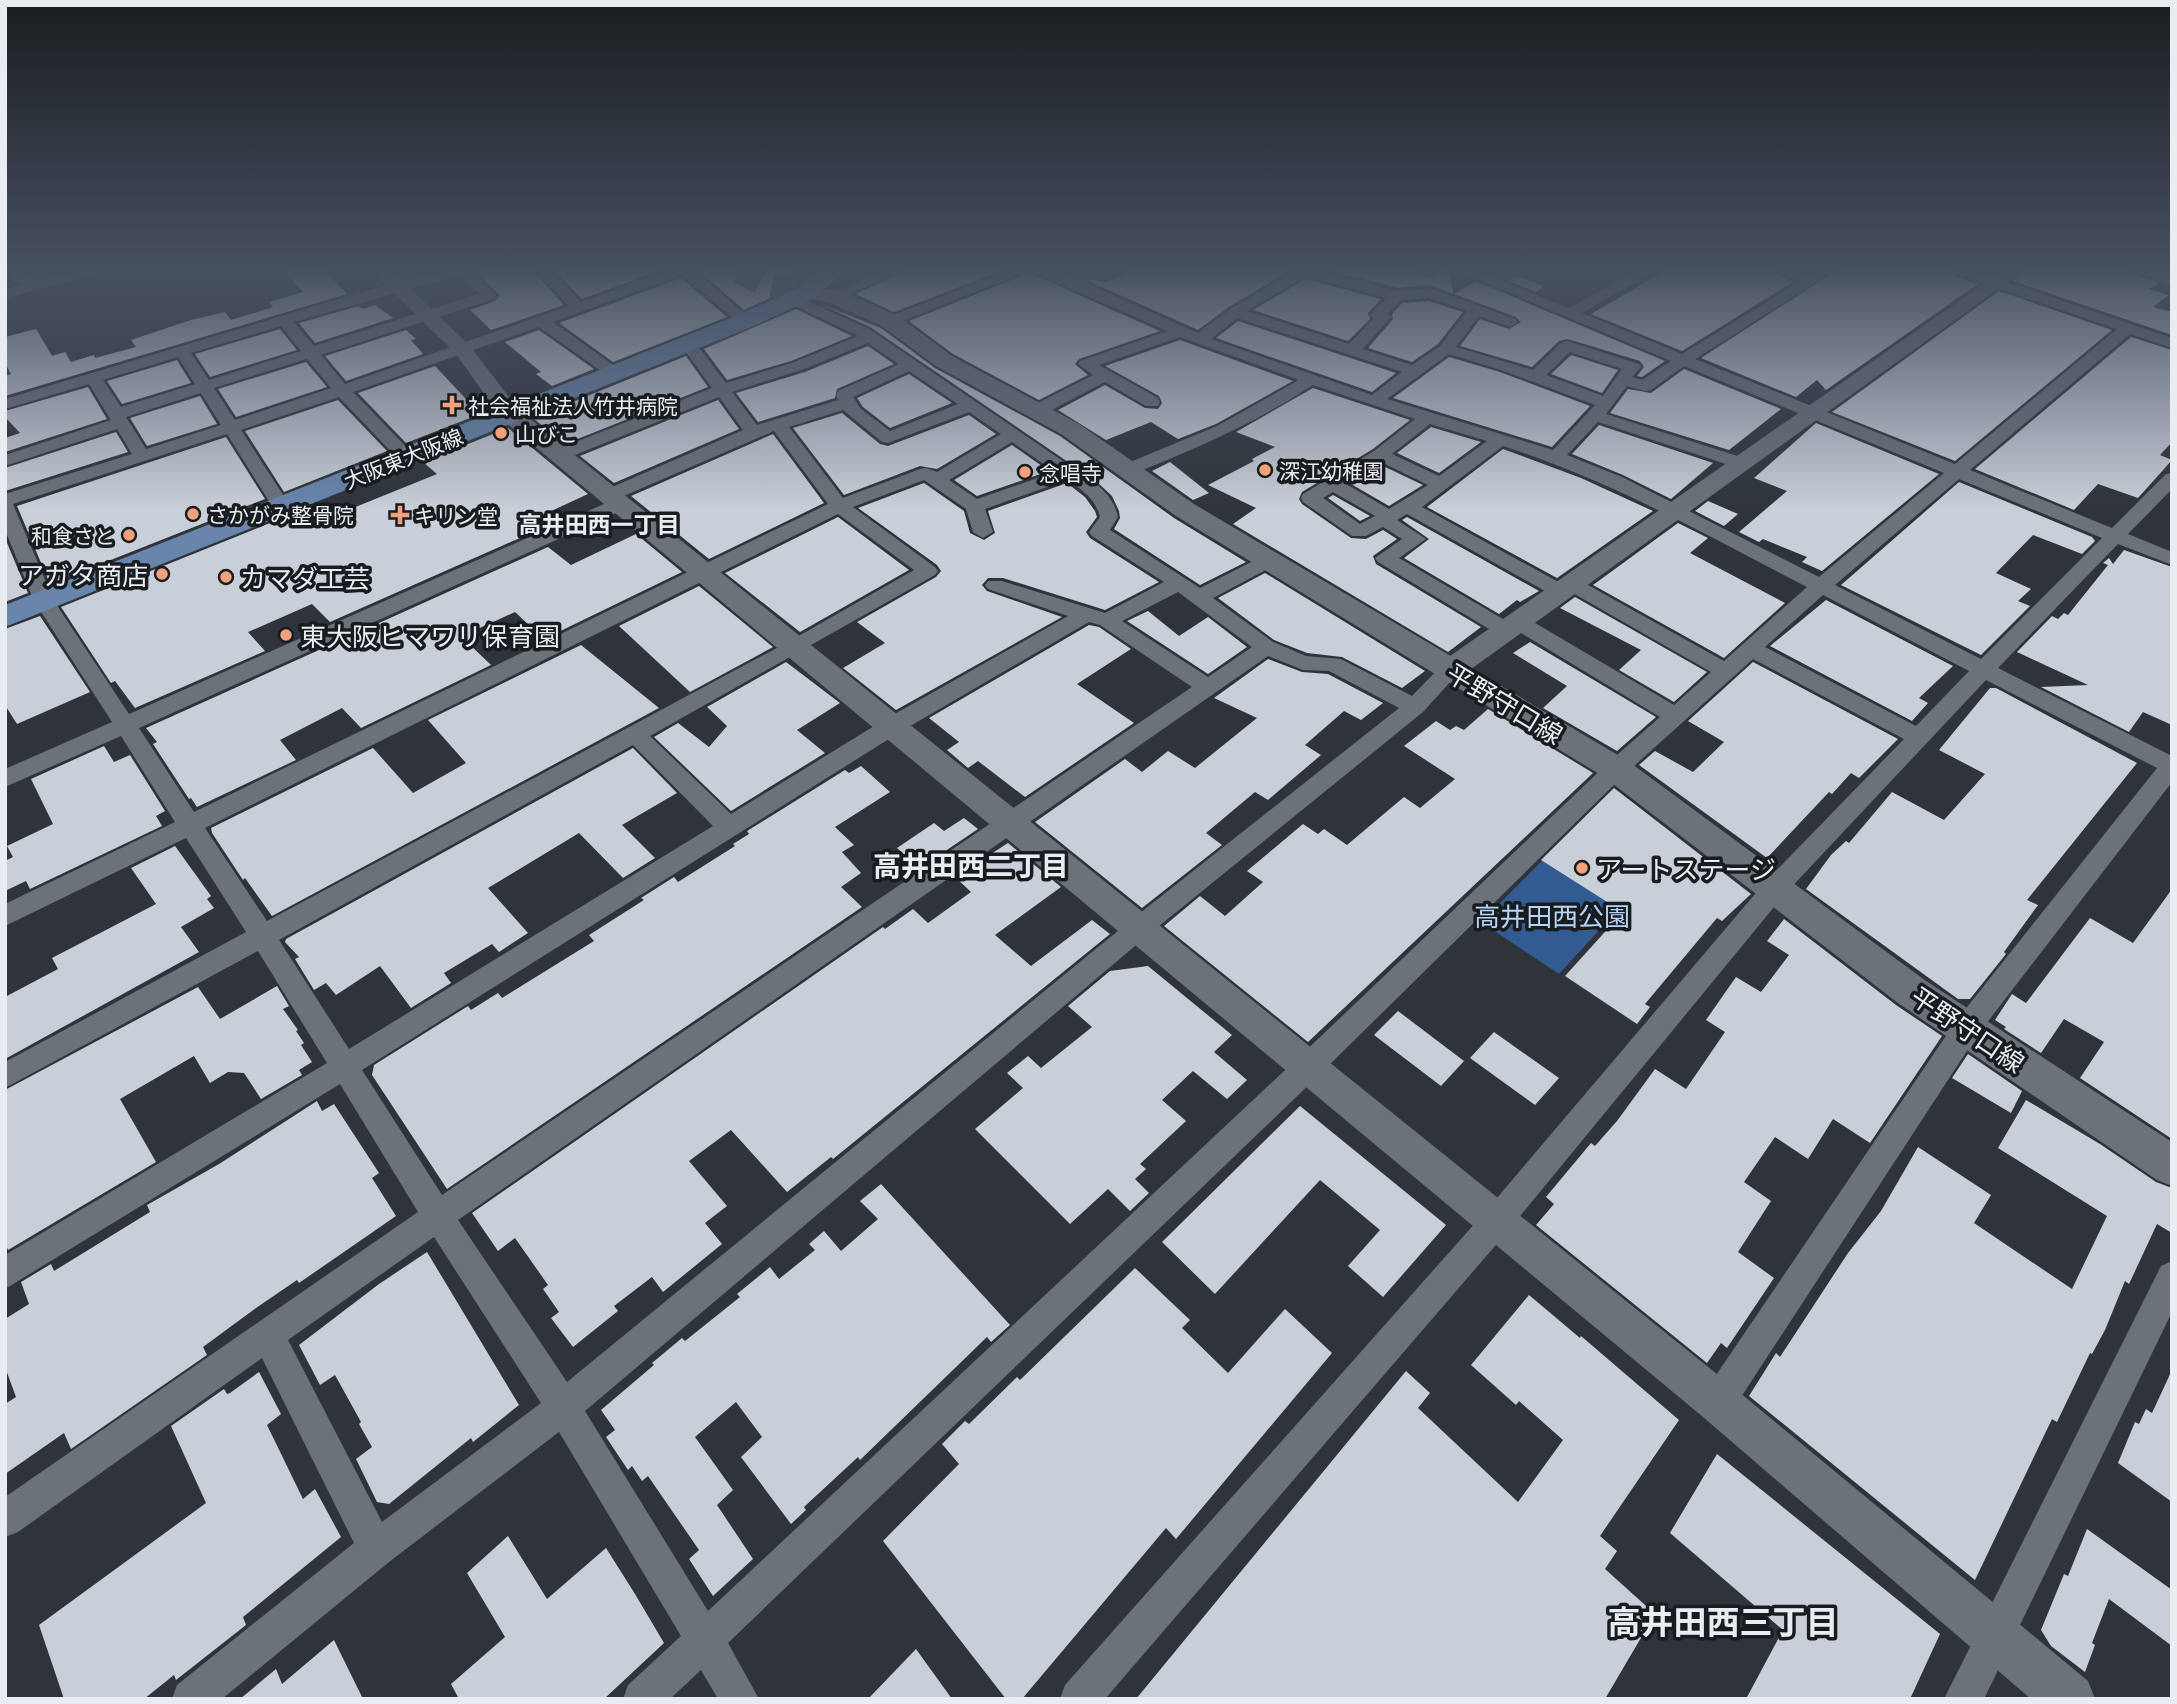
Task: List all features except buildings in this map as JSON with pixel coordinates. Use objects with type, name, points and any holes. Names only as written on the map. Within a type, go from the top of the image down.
[{"type":"main road","name":"大阪東大阪線","points":[[5,617],[671,351]]},
{"type":"main road","name":"平野守口線","points":[[930,351],[944,361],[1096,445],[1185,510],[1616,769],[1966,1030],[2172,1166]]},
{"type":"street","points":[[5,404],[182,351],[282,507]]},
{"type":"street","points":[[5,461],[204,386],[316,351]]},
{"type":"street","points":[[5,500],[343,392],[462,351]]},
{"type":"street","points":[[463,351],[511,415],[1718,1402],[2070,1699]]},
{"type":"street","points":[[582,351],[614,373]]},
{"type":"street","points":[[693,351],[753,432]]},
{"type":"street","points":[[559,454],[722,390],[798,366],[836,351]]},
{"type":"street","points":[[888,351],[1099,495],[1107,507],[1109,517],[1098,532],[1179,583],[1266,647],[1303,663],[1333,664],[1415,707]]},
{"type":"street","points":[[1121,351],[1086,364],[1152,402]]},
{"type":"street","points":[[1230,351],[1374,401],[1556,457],[1616,481],[2172,766],[1966,1030],[1718,1402]]},
{"type":"street","points":[[1358,351],[1414,371]]},
{"type":"street","points":[[1374,401],[1444,351]]},
{"type":"street","points":[[1452,351],[1487,360],[1534,378],[1600,410],[1744,464]]},
{"type":"street","points":[[1534,378],[1562,351]]},
{"type":"street","points":[[1556,457],[1600,410],[1633,367],[1581,351]]},
{"type":"street","points":[[1663,351],[2172,559]]},
{"type":"street","points":[[1623,380],[1645,386],[1698,351]]},
{"type":"street","points":[[191,1699],[376,1549],[563,1407],[1139,928],[1415,707],[1450,670],[1903,351]]},
{"type":"street","points":[[642,1699],[1308,1067],[1616,769],[1822,585],[2102,351]]},
{"type":"street","points":[[311,352],[343,392],[406,457]]},
{"type":"street","points":[[909,365],[844,395],[855,413],[888,439],[969,406]]},
{"type":"street","points":[[1035,411],[1105,375]]},
{"type":"street","points":[[94,378],[142,456]]},
{"type":"street","points":[[1129,470],[1192,445],[1274,405],[1312,379]]},
{"type":"street","points":[[5,779],[615,499],[753,432],[847,403]]},
{"type":"street","points":[[1427,418],[1380,455],[1310,498],[1359,532],[1408,507],[1500,440]]},
{"type":"street","points":[[5,1076],[795,647],[928,571],[839,506],[778,424]]},
{"type":"street","points":[[936,480],[1012,435]]},
{"type":"street","points":[[1380,455],[1441,484]]},
{"type":"street","points":[[5,916],[839,506],[926,473],[975,506],[983,532]]},
{"type":"street","points":[[975,506],[1069,473]]},
{"type":"street","points":[[1079,1699],[1496,1222],[1775,888],[1983,670],[2172,478]]},
{"type":"street","points":[[1335,485],[1416,539],[1385,558],[1675,716]]},
{"type":"street","points":[[5,506],[44,601],[188,826],[263,937],[438,1216],[563,1407],[740,1699]]},
{"type":"street","points":[[1408,507],[1726,671]]},
{"type":"street","points":[[1199,597],[1270,560]]},
{"type":"street","points":[[1107,620],[1179,583]]},
{"type":"street","points":[[995,585],[1107,620],[1208,687]]},
{"type":"street","points":[[5,1273],[344,1067],[892,726],[1086,615]]},
{"type":"street","points":[[5,1519],[438,1216],[1266,647]]},
{"type":"street","points":[[1751,649],[1919,737]]},
{"type":"street","points":[[635,734],[729,827]]},
{"type":"street","points":[[1963,1699],[2172,1278]]},
{"type":"street","points":[[268,1335],[376,1549]]},
{"type":"green space","name":"高井田西公園","points":[[1571,832],[1647,878],[1559,974],[1481,922]]},
{"type":"place","name":"社会福祉法人竹井病院","points":[[452,405]]},
{"type":"place","name":"山びこ","points":[[501,433]]},
{"type":"place","name":"深江幼稚園","points":[[1265,470]]},
{"type":"place","name":"念唱寺","points":[[1025,472]]},
{"type":"place","name":"さかがみ整骨院","points":[[193,514]]},
{"type":"place","name":"キリン堂","points":[[400,515]]},
{"type":"place","name":"和食さと","points":[[129,535]]},
{"type":"place","name":"アガタ商店","points":[[162,574]]},
{"type":"place","name":"カマダ工芸","points":[[226,577]]},
{"type":"place","name":"東大阪ヒマワリ保育園","points":[[286,635]]},
{"type":"place","name":"アートステージ","points":[[1582,868]]},
{"type":"district","name":"高井田西一丁目","points":[[599,524]]},
{"type":"district","name":"高井田西二丁目","points":[[971,865]]},
{"type":"district","name":"高井田西三丁目","points":[[1723,1620]]}]
